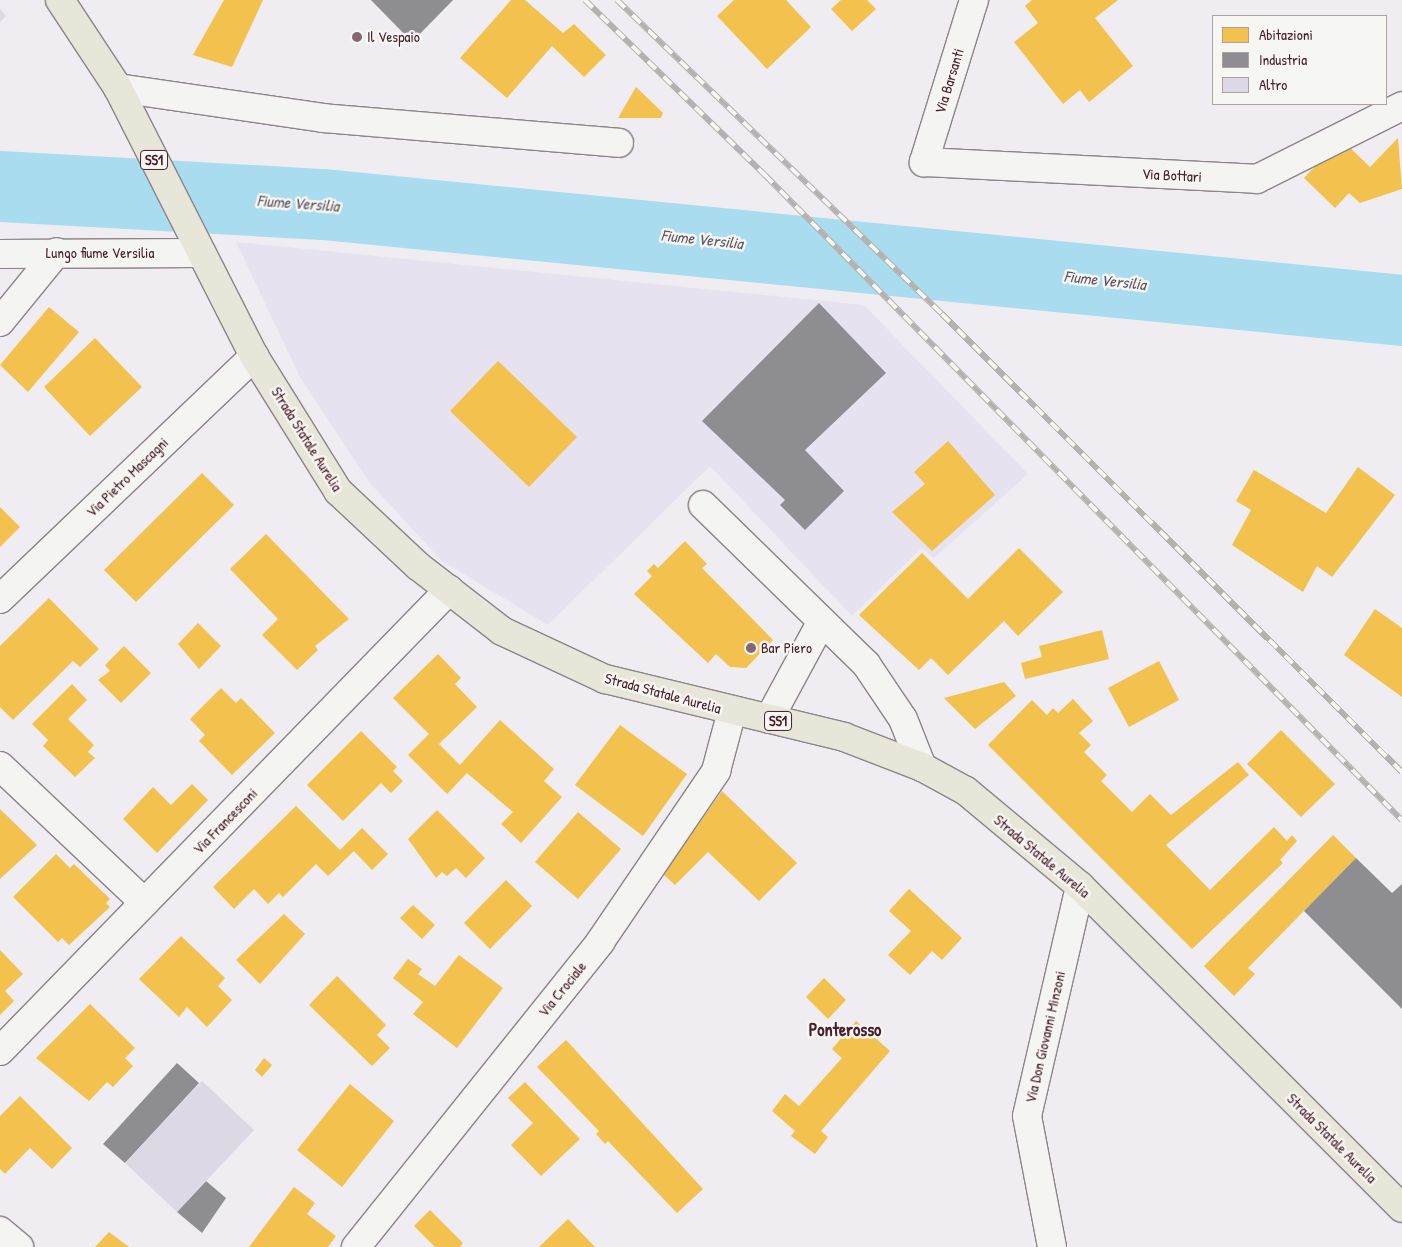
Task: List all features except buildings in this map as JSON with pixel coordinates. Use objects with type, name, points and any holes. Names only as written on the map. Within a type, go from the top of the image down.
[{"type":"main road","name":"Strada Statale Aurelia","points":[[60,0],[118,88],[254,356],[338,491],[449,590],[502,631],[605,678],[732,711],[844,737],[922,767],[966,791],[1080,886],[1402,1208]]},
{"type":"street","name":"Via Barsanti","points":[[924,162],[974,0]]},
{"type":"street","points":[[118,88],[323,118],[619,143]]},
{"type":"street","name":"Via Bottari","points":[[924,162],[1257,179],[1402,106]]},
{"type":"street","name":"Lungo fiume Versilia","points":[[0,254],[196,242]]},
{"type":"street","points":[[0,322],[57,252]]},
{"type":"street","name":"Via Pietro Mascagni","points":[[0,599],[254,356]]},
{"type":"street","points":[[703,504],[866,664],[903,719],[922,767]]},
{"type":"street","name":"Via Francesconi","points":[[0,1051],[449,590]]},
{"type":"street","points":[[770,719],[822,620]]},
{"type":"street","name":"Via Crociale","points":[[356,1247],[600,942],[716,772],[732,711]]},
{"type":"street","points":[[0,766],[145,903]]},
{"type":"street","name":"Via Don Giovanni Minzoni","points":[[1052,1247],[1026,1116],[1080,886]]},
{"type":"street","points":[[0,1231],[19,1247]]},
{"type":"shaded area","points":[[236,242],[864,305],[1028,474],[934,558],[922,548],[852,616],[710,466],[548,625],[442,561],[368,481],[299,375]]},
{"type":"waterway","name":"Fiume Versilia","points":[[0,186],[323,204],[1402,310]]},
{"type":"railway","points":[[585,0],[765,175],[1402,820]]},
{"type":"railway","points":[[617,0],[942,314],[1402,772]]},
{"type":"place","name":"Il Vespaio","points":[[357,37]]},
{"type":"place","name":"Bar Piero","points":[[751,648]]},
{"type":"district","name":"Ponterosso","points":[[845,1030]]}]
